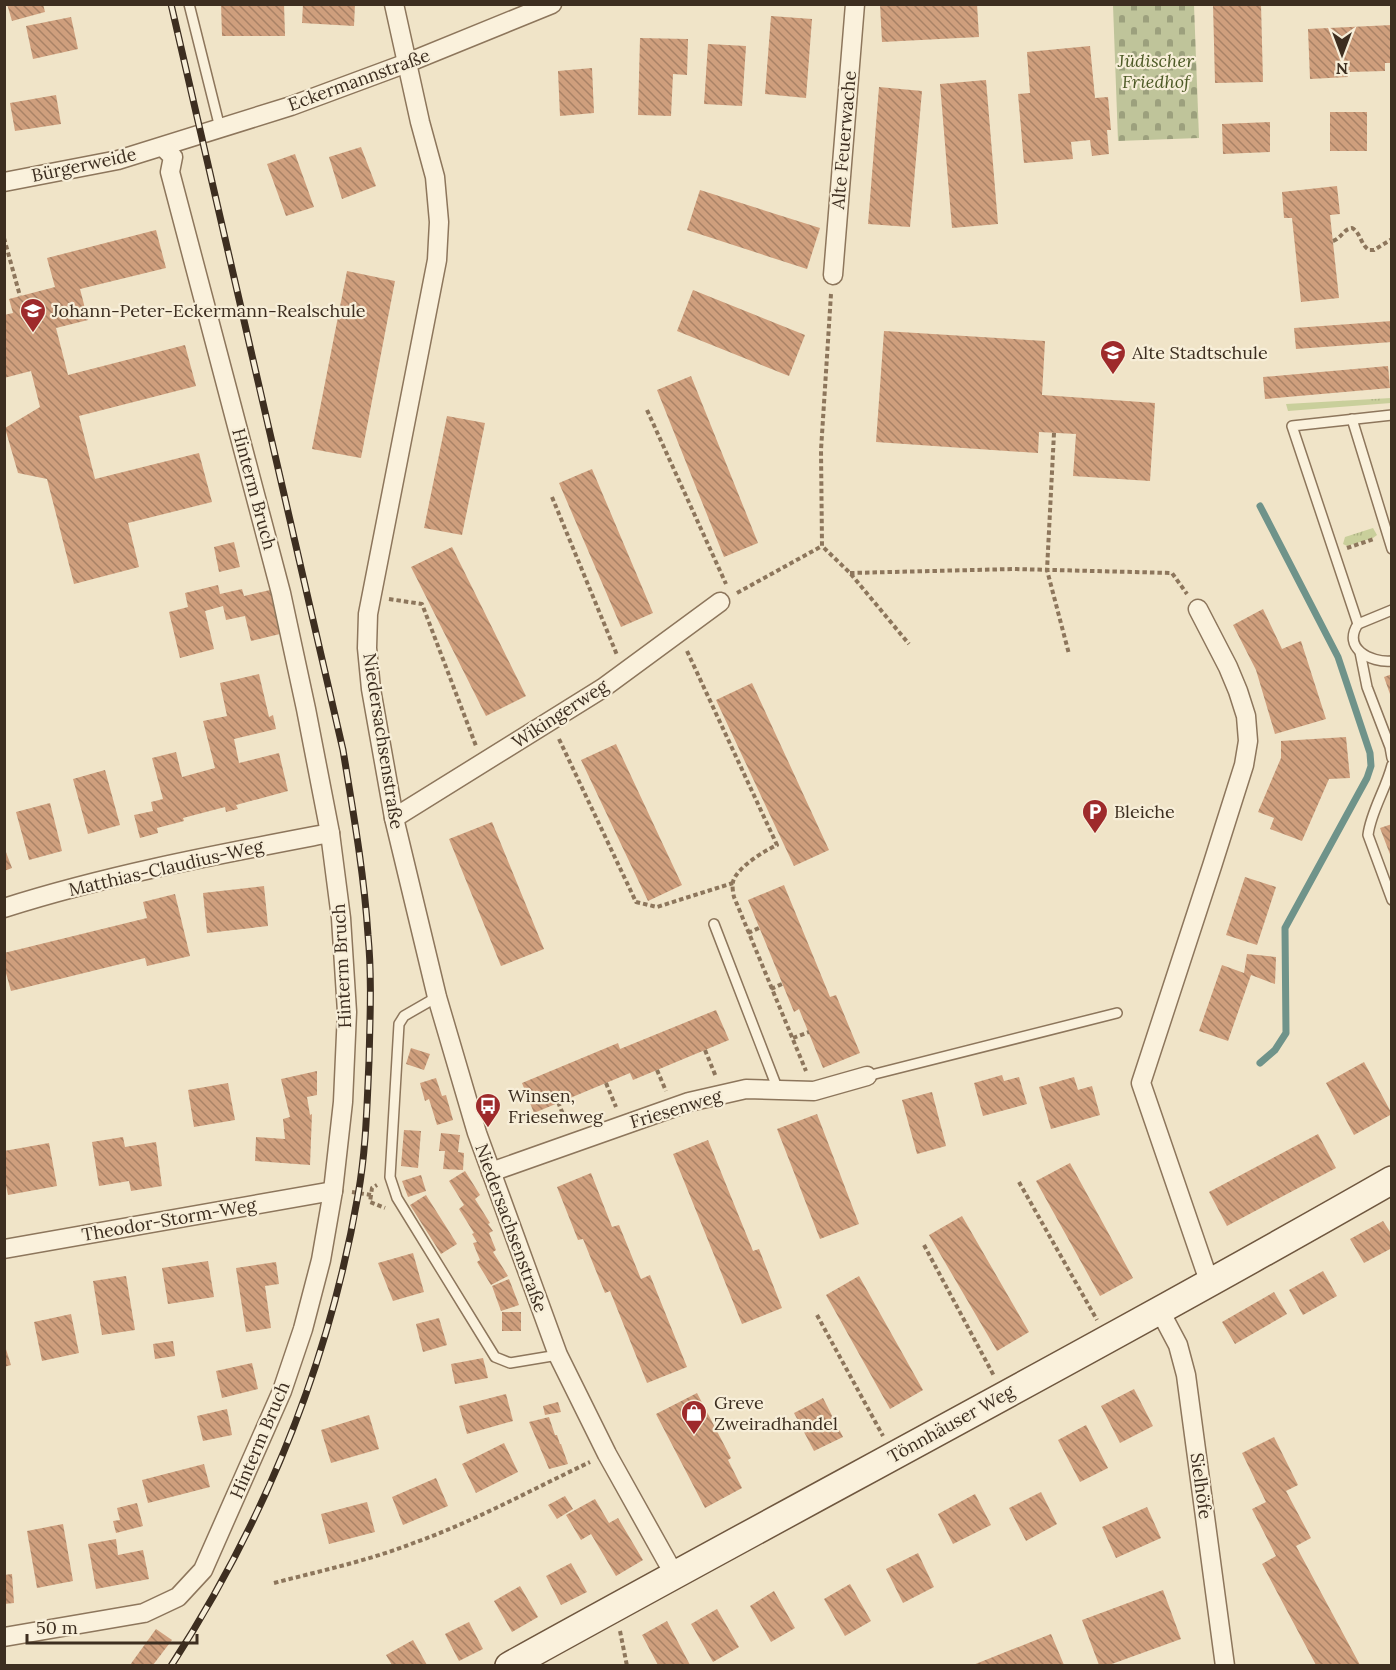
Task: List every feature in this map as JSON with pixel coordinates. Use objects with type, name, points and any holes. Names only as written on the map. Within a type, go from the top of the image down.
[{"type":"main road","name":"Tönnhäuser Weg","points":[[509,1665],[1210,1284],[1392,1180]]},
{"type":"street","name":"Niedersachsenstraße","points":[[394,4],[420,122],[435,177],[439,222],[437,260],[368,614],[367,648],[371,689],[394,818],[437,997],[477,1132],[558,1355],[607,1454],[674,1574]]},
{"type":"street","name":"Eckermannstraße","points":[[163,147],[291,106],[407,63],[552,4]]},
{"type":"street","name":"Alte Feuerwache","points":[[833,275],[855,4]]},
{"type":"street","name":"Bürgerweide","points":[[4,182],[118,160],[163,147]]},
{"type":"street","name":"Hinterm Bruch","points":[[4,1637],[144,1613],[178,1597],[203,1570],[282,1391],[303,1329],[321,1260],[333,1191],[343,1102],[347,1012],[341,918],[330,833],[281,592],[170,172],[173,157],[163,147]]},
{"type":"street","name":"Wikingerweg","points":[[394,818],[625,672],[726,599]]},
{"type":"street","points":[[1198,609],[1238,691],[1246,716],[1248,741],[1244,765],[1141,1083],[1210,1284]]},
{"type":"street","name":"Matthias-Claudius-Weg","points":[[4,908],[45,895],[152,868],[330,833]]},
{"type":"street","name":"Friesenweg","points":[[491,1172],[689,1102],[746,1089],[814,1091],[867,1076]]},
{"type":"street","name":"Theodor-Storm-Weg","points":[[4,1249],[333,1191]]},
{"type":"street","name":"Sielhöfe","points":[[1160,1311],[1178,1345],[1186,1375],[1225,1665]]},
{"type":"lane","points":[[189,4],[220,129]]},
{"type":"lane","points":[[1358,624],[1292,426],[1392,415]]},
{"type":"lane","points":[[1352,419],[1392,549]]},
{"type":"lane","points":[[1392,610],[1358,624],[1354,630],[1354,642],[1360,652],[1367,687],[1392,758]]},
{"type":"lane","points":[[1360,652],[1381,662],[1392,661]]},
{"type":"lane","points":[[1392,765],[1368,835],[1392,900]]},
{"type":"lane","points":[[714,924],[778,1090]]},
{"type":"lane","points":[[437,997],[404,1016],[399,1024],[390,1177],[396,1198],[495,1357],[510,1363],[558,1355]]},
{"type":"lane","points":[[867,1076],[1117,1013]]},
{"type":"path","points":[[1333,241],[1352,228],[1359,234],[1360,240],[1369,250],[1374,250],[1392,239]]},
{"type":"path","points":[[4,238],[20,296]]},
{"type":"path","points":[[833,275],[821,450],[822,546],[850,573],[909,644]]},
{"type":"path","points":[[647,410],[726,599],[822,546]]},
{"type":"path","points":[[1054,433],[1047,570],[1069,654]]},
{"type":"path","points":[[552,498],[625,672]]},
{"type":"path","points":[[1333,553],[1387,535]]},
{"type":"path","points":[[850,573],[1047,570],[1172,573],[1198,609]]},
{"type":"path","points":[[371,597],[422,604],[483,763]]},
{"type":"path","points":[[679,633],[777,845],[767,849],[738,872],[733,883],[734,897],[814,1091]]},
{"type":"path","points":[[550,721],[636,902],[657,907],[733,883]]},
{"type":"path","points":[[748,933],[759,928]]},
{"type":"path","points":[[771,989],[782,984]]},
{"type":"path","points":[[792,1039],[809,1032]]},
{"type":"path","points":[[705,1050],[723,1095]]},
{"type":"path","points":[[606,1083],[624,1125]]},
{"type":"path","points":[[333,1191],[371,1195],[372,1188],[390,1177]]},
{"type":"path","points":[[1019,1182],[1108,1338]]},
{"type":"path","points":[[924,1245],[1004,1395]]},
{"type":"path","points":[[817,1315],[893,1455]]},
{"type":"path","points":[[274,1583],[347,1565],[411,1544],[475,1518],[607,1454]]},
{"type":"path","points":[[617,1606],[627,1665]]},
{"type":"green space","name":"Jüdischer Friedhof","points":[[1113,5],[1194,5],[1199,138],[1118,141]]},
{"type":"green space","points":[[1391,398],[1391,403],[1288,411],[1286,404]]},
{"type":"green space","points":[[1373,528],[1377,535],[1373,538],[1347,546],[1343,544],[1345,537]]},
{"type":"building","points":[[7,4],[43,4],[45,12],[12,21]]},
{"type":"building","points":[[221,4],[284,4],[285,36],[222,36]]},
{"type":"building","points":[[303,4],[355,4],[354,26],[302,23]]},
{"type":"building","points":[[880,4],[977,4],[979,37],[882,42]]},
{"type":"building","points":[[1213,4],[1261,4],[1263,82],[1215,83]]},
{"type":"building","points":[[771,16],[812,19],[806,98],[765,94]]},
{"type":"building","points":[[71,17],[78,49],[33,59],[26,26]]},
{"type":"building","points":[[1392,25],[1392,63],[1385,63],[1385,71],[1348,72],[1348,77],[1310,79],[1308,29]]},
{"type":"building","points":[[640,38],[688,39],[687,75],[673,74],[671,116],[638,115]]},
{"type":"building","points":[[708,44],[746,46],[742,106],[704,104]]},
{"type":"building","points":[[1090,46],[1095,98],[1108,97],[1111,130],[1107,130],[1109,154],[1092,156],[1090,140],[1071,142],[1073,159],[1024,163],[1018,94],[1030,93],[1027,52]]},
{"type":"building","points":[[592,68],[594,113],[560,116],[558,71]]},
{"type":"building","points":[[986,80],[998,224],[952,228],[940,84]]},
{"type":"building","points":[[879,87],[922,91],[910,227],[868,224]]},
{"type":"building","points":[[56,95],[61,124],[15,131],[10,103]]},
{"type":"building","points":[[1330,112],[1367,112],[1367,151],[1330,151]]},
{"type":"building","points":[[1270,122],[1270,152],[1223,154],[1222,124]]},
{"type":"building","points":[[361,147],[376,186],[342,199],[329,157]]},
{"type":"building","points":[[295,154],[314,207],[286,216],[267,164]]},
{"type":"building","points":[[1337,186],[1340,214],[1330,215],[1339,298],[1301,302],[1292,218],[1284,218],[1282,192]]},
{"type":"building","points":[[700,190],[820,228],[807,269],[687,230]]},
{"type":"building","points":[[156,230],[166,268],[80,289],[88,320],[56,328],[68,375],[185,345],[196,386],[79,416],[95,479],[199,453],[212,502],[128,523],[139,567],[74,584],[47,479],[18,473],[5,428],[40,407],[31,371],[4,378],[4,315],[13,313],[9,299],[55,287],[47,258]]},
{"type":"building","points":[[347,271],[395,281],[361,458],[312,449]]},
{"type":"building","points":[[693,290],[805,335],[789,376],[677,331]]},
{"type":"building","points":[[1392,321],[1392,342],[1296,349],[1294,328]]},
{"type":"building","points":[[884,331],[1045,341],[1042,395],[1155,403],[1150,481],[1073,476],[1076,434],[1039,432],[1038,453],[876,442]]},
{"type":"building","points":[[1388,366],[1390,388],[1265,399],[1263,377]]},
{"type":"building","points":[[691,376],[758,543],[724,557],[657,390]]},
{"type":"building","points":[[447,416],[485,423],[462,535],[424,528]]},
{"type":"building","points":[[592,469],[653,613],[621,627],[559,483]]},
{"type":"building","points":[[234,542],[240,567],[219,572],[214,547]]},
{"type":"building","points":[[452,547],[526,696],[486,716],[411,567]]},
{"type":"building","points":[[218,585],[220,594],[242,589],[244,596],[270,590],[280,634],[251,641],[245,616],[226,620],[223,606],[205,611],[214,649],[180,658],[169,612],[188,607],[185,593]]},
{"type":"building","points":[[1263,609],[1282,649],[1301,641],[1326,719],[1275,734],[1256,670],[1233,625]]},
{"type":"building","points":[[259,674],[269,717],[273,715],[276,729],[234,739],[239,763],[279,753],[288,791],[236,805],[238,809],[226,812],[225,807],[183,818],[184,821],[157,828],[158,833],[140,838],[134,815],[153,811],[151,802],[163,799],[152,758],[176,752],[182,777],[215,768],[203,721],[227,716],[220,683]]},
{"type":"building","points":[[1392,674],[1392,697],[1391,697],[1384,677]]},
{"type":"building","points":[[752,683],[829,850],[794,866],[716,700]]},
{"type":"building","points":[[1346,737],[1350,778],[1329,779],[1302,841],[1270,829],[1274,818],[1258,812],[1281,758],[1281,741]]},
{"type":"building","points":[[616,744],[682,885],[648,901],[581,760]]},
{"type":"building","points":[[105,770],[120,825],[88,834],[73,779]]},
{"type":"building","points":[[50,803],[62,851],[29,860],[16,812]]},
{"type":"building","points":[[492,822],[544,949],[501,966],[449,839]]},
{"type":"building","points":[[1392,824],[1392,857],[1391,857],[1380,828]]},
{"type":"building","points":[[4,847],[12,868],[4,871]]},
{"type":"building","points":[[1245,877],[1276,887],[1257,945],[1226,935]]},
{"type":"building","points":[[784,885],[830,997],[836,995],[860,1053],[823,1068],[799,1009],[794,1012],[748,900]]},
{"type":"building","points":[[264,886],[268,926],[207,933],[203,893]]},
{"type":"building","points":[[175,894],[190,956],[147,966],[145,958],[11,991],[4,966],[4,953],[147,918],[143,902]]},
{"type":"building","points":[[1247,954],[1276,957],[1275,984],[1251,975],[1228,1041],[1199,1031],[1222,965],[1244,973]]},
{"type":"building","points":[[716,1010],[729,1040],[633,1080],[630,1073],[534,1113],[522,1083],[618,1043],[620,1049]]},
{"type":"building","points":[[411,1048],[430,1054],[424,1070],[406,1064]]},
{"type":"building","points":[[1364,1062],[1392,1114],[1354,1135],[1326,1083]]},
{"type":"building","points":[[317,1071],[317,1095],[307,1097],[310,1115],[312,1114],[310,1165],[255,1161],[256,1137],[285,1139],[283,1119],[290,1117],[281,1079]]},
{"type":"building","points":[[1002,1075],[1004,1081],[1019,1077],[1027,1104],[983,1116],[974,1083]]},
{"type":"building","points":[[1074,1077],[1078,1090],[1092,1086],[1100,1115],[1051,1129],[1039,1087]]},
{"type":"building","points":[[436,1078],[442,1096],[446,1095],[453,1120],[437,1125],[429,1099],[425,1101],[420,1083]]},
{"type":"building","points":[[228,1083],[235,1120],[194,1127],[188,1090]]},
{"type":"building","points":[[932,1092],[946,1146],[917,1154],[902,1100]]},
{"type":"building","points":[[817,1114],[859,1224],[820,1239],[777,1129]]},
{"type":"building","points":[[404,1130],[421,1131],[418,1168],[401,1166]]},
{"type":"building","points":[[441,1133],[460,1135],[458,1152],[464,1153],[463,1170],[443,1169],[445,1151],[439,1151]]},
{"type":"building","points":[[1318,1134],[1336,1168],[1227,1226],[1209,1192]]},
{"type":"building","points":[[123,1137],[125,1147],[156,1142],[162,1186],[131,1191],[129,1181],[99,1186],[92,1142]]},
{"type":"building","points":[[708,1140],[753,1251],[759,1249],[782,1308],[742,1324],[673,1154]]},
{"type":"building","points":[[49,1143],[57,1186],[8,1195],[4,1176],[4,1151]]},
{"type":"building","points":[[1070,1163],[1133,1278],[1100,1296],[1036,1181]]},
{"type":"building","points":[[465,1171],[480,1195],[475,1199],[493,1231],[489,1233],[496,1250],[493,1252],[508,1276],[491,1285],[477,1262],[480,1260],[473,1243],[477,1242],[472,1234],[474,1233],[459,1209],[464,1205],[449,1181]]},
{"type":"building","points":[[591,1173],[612,1227],[619,1225],[641,1279],[650,1275],[687,1367],[647,1383],[610,1291],[605,1293],[583,1239],[578,1240],[557,1187]]},
{"type":"building","points":[[421,1175],[426,1191],[408,1197],[402,1181]]},
{"type":"building","points":[[426,1195],[457,1244],[441,1254],[410,1205]]},
{"type":"building","points":[[962,1216],[1029,1332],[997,1351],[929,1235]]},
{"type":"building","points":[[1383,1221],[1392,1235],[1392,1248],[1364,1263],[1350,1239]]},
{"type":"building","points":[[413,1253],[424,1292],[393,1301],[378,1263]]},
{"type":"building","points":[[208,1261],[214,1297],[168,1304],[162,1268]]},
{"type":"building","points":[[276,1262],[279,1284],[265,1286],[271,1328],[246,1332],[236,1268]]},
{"type":"building","points":[[1323,1271],[1337,1296],[1303,1315],[1289,1290]]},
{"type":"building","points":[[126,1276],[135,1330],[102,1335],[93,1281]]},
{"type":"building","points":[[859,1276],[923,1390],[890,1409],[826,1295]]},
{"type":"building","points":[[509,1279],[519,1305],[501,1311],[492,1286]]},
{"type":"building","points":[[1274,1292],[1287,1314],[1235,1344],[1222,1322]]},
{"type":"building","points":[[502,1312],[521,1312],[521,1331],[502,1331]]},
{"type":"building","points":[[71,1314],[79,1353],[42,1361],[34,1322]]},
{"type":"building","points":[[439,1318],[447,1345],[423,1352],[416,1324]]},
{"type":"building","points":[[173,1341],[175,1356],[155,1359],[153,1344]]},
{"type":"building","points":[[4,1343],[11,1365],[4,1367]]},
{"type":"building","points":[[483,1358],[488,1378],[455,1384],[451,1364]]},
{"type":"building","points":[[252,1363],[258,1389],[222,1398],[216,1371]]},
{"type":"building","points":[[1134,1389],[1153,1426],[1120,1443],[1101,1406]]},
{"type":"building","name":"Greve Zweiradhandel","points":[[697,1393],[731,1458],[728,1460],[742,1488],[705,1508],[656,1414]]},
{"type":"building","points":[[506,1394],[513,1421],[467,1434],[459,1406]]},
{"type":"building","points":[[823,1398],[843,1437],[814,1451],[794,1413]]},
{"type":"building","points":[[558,1402],[561,1412],[545,1415],[543,1406]]},
{"type":"building","points":[[227,1409],[232,1435],[203,1441],[197,1416]]},
{"type":"building","points":[[369,1415],[379,1449],[331,1463],[321,1430]]},
{"type":"building","points":[[549,1417],[568,1464],[549,1469],[529,1422]]},
{"type":"building","points":[[1086,1425],[1108,1468],[1080,1482],[1058,1440]]},
{"type":"building","points":[[1274,1437],[1298,1485],[1286,1491],[1311,1538],[1296,1546],[1360,1665],[1316,1665],[1262,1564],[1276,1556],[1252,1509],[1266,1502],[1242,1453]]},
{"type":"building","points":[[504,1443],[518,1472],[476,1493],[462,1464]]},
{"type":"building","points":[[204,1464],[210,1487],[148,1503],[142,1480]]},
{"type":"building","points":[[436,1478],[448,1506],[403,1525],[392,1497]]},
{"type":"building","points":[[1041,1492],[1057,1524],[1026,1541],[1009,1508]]},
{"type":"building","points":[[975,1494],[991,1525],[953,1544],[938,1514]]},
{"type":"building","points":[[565,1496],[573,1509],[557,1519],[548,1505]]},
{"type":"building","points":[[595,1499],[609,1523],[618,1518],[643,1560],[616,1576],[591,1534],[581,1540],[566,1515]]},
{"type":"building","points":[[367,1502],[375,1532],[329,1544],[321,1514]]},
{"type":"building","points":[[137,1503],[143,1526],[116,1533],[113,1521],[120,1520],[117,1508]]},
{"type":"building","points":[[1147,1507],[1161,1538],[1116,1558],[1102,1527]]},
{"type":"building","points":[[63,1524],[73,1581],[37,1588],[27,1531]]},
{"type":"building","points":[[116,1539],[118,1555],[143,1550],[149,1579],[96,1589],[88,1544]]},
{"type":"building","points":[[918,1553],[934,1587],[903,1603],[886,1569]]},
{"type":"building","points":[[571,1563],[587,1592],[561,1605],[546,1576]]},
{"type":"building","points":[[12,1574],[14,1603],[4,1604],[4,1575]]},
{"type":"building","points":[[850,1584],[871,1621],[845,1636],[824,1599]]},
{"type":"building","points":[[520,1586],[538,1617],[512,1632],[494,1601]]},
{"type":"building","points":[[1163,1590],[1181,1639],[1109,1665],[1099,1665],[1082,1620]]},
{"type":"building","points":[[774,1591],[795,1628],[771,1642],[750,1606]]},
{"type":"building","points":[[717,1609],[739,1647],[713,1662],[691,1624]]},
{"type":"building","points":[[667,1621],[690,1665],[658,1665],[642,1635]]},
{"type":"building","points":[[469,1622],[483,1649],[459,1661],[445,1634]]},
{"type":"building","points":[[156,1629],[172,1640],[153,1665],[130,1665]]},
{"type":"building","points":[[1051,1634],[1064,1665],[973,1665]]},
{"type":"building","points":[[413,1640],[427,1665],[392,1665],[386,1655]]},
{"type":"waterway","points":[[1260,506],[1338,657],[1370,753],[1371,766],[1367,778],[1285,928],[1286,1033],[1275,1050],[1260,1063]]},
{"type":"railway","points":[[171,4],[343,750],[364,889],[370,998],[368,1094],[363,1162],[345,1258],[330,1320],[311,1380],[263,1498],[205,1611],[171,1666]]},
{"type":"place","name":"Johann-Peter-Eckermann-Realschule","points":[[33,334]]},
{"type":"place","name":"Alte Stadtschule","points":[[1113,376]]},
{"type":"place","name":"Bleiche","points":[[1095,835]]},
{"type":"place","name":"Winsen, Friesenweg","points":[[488,1129]]},
{"type":"place","name":"Greve Zweiradhandel","points":[[694,1436]]}]
